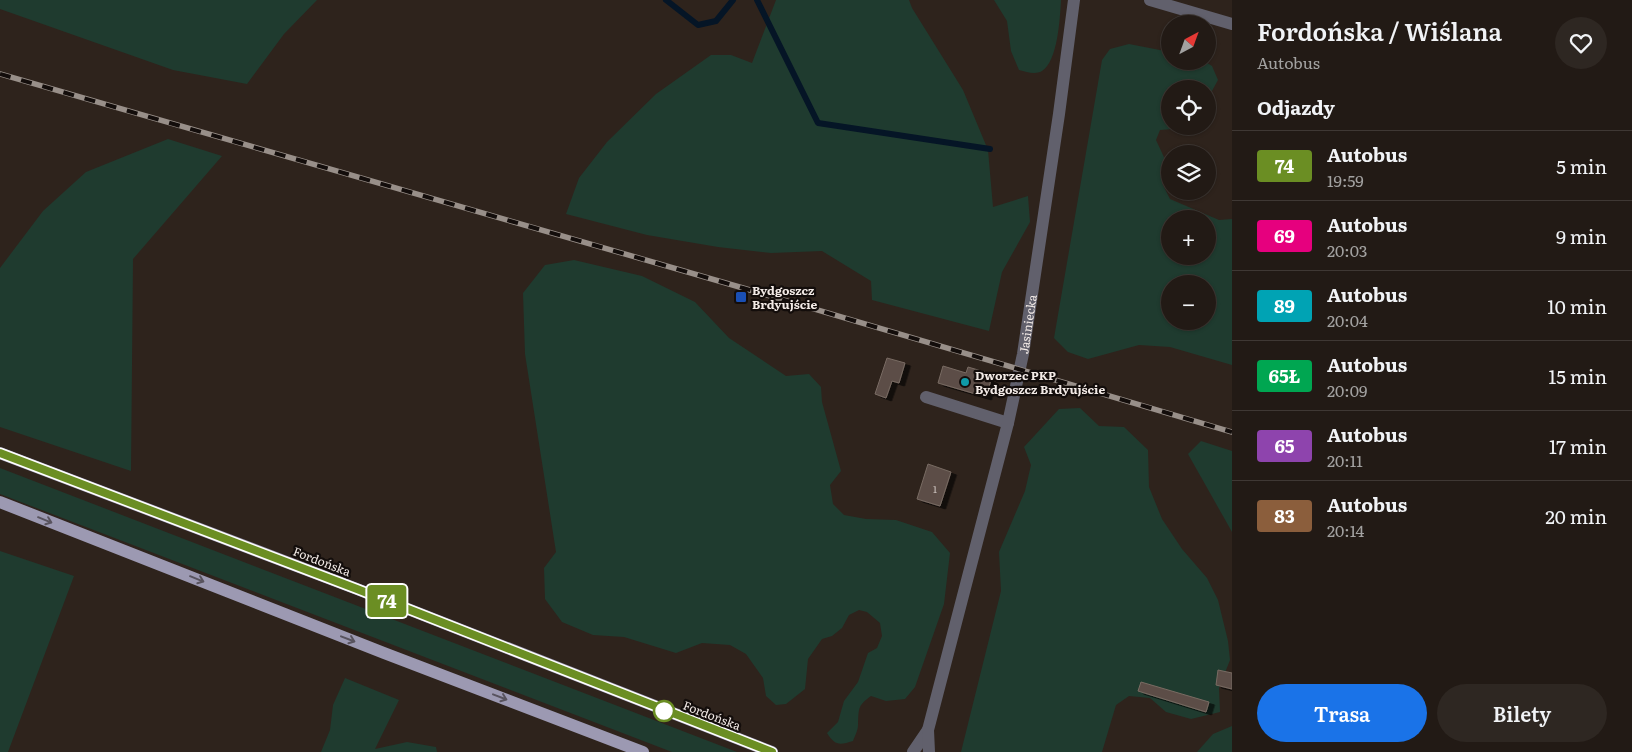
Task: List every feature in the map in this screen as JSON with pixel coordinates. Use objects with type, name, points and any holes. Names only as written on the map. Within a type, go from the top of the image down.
[{"type":"main road","name":"Fordońska","points":[[0,453],[357,589],[772,752]]},
{"type":"main road","points":[[0,502],[384,653],[643,752]]},
{"type":"street","name":"Jasiniecka","points":[[929,752],[928,730],[1008,423],[1023,354],[1074,0]]},
{"type":"street","points":[[1150,0],[1232,24]]},
{"type":"street","points":[[926,397],[1008,423]]},
{"type":"street","name":"Jasiniecka","points":[[913,752],[928,730]]},
{"type":"green space","points":[[0,0],[317,0],[284,34],[247,84],[173,70],[0,9]]},
{"type":"green space","points":[[776,0],[909,0],[912,8],[963,90],[988,150],[993,207],[1028,196],[1030,222],[1002,272],[989,331],[872,300],[871,281],[822,251],[771,253],[718,247],[647,235],[566,214],[579,178],[607,142],[656,94],[711,55],[731,55],[752,63]]},
{"type":"green space","points":[[994,0],[1061,0],[1055,49],[1052,58],[1042,71],[1034,73],[1019,70],[1011,51],[1007,21]]},
{"type":"green space","points":[[1129,44],[1161,50],[1161,70],[1214,70],[1218,80],[1216,84],[1216,80],[1161,80],[1161,130],[1156,140],[1161,151],[1161,200],[1172,200],[1196,210],[1161,210],[1161,265],[1216,265],[1216,219],[1232,219],[1232,365],[1170,347],[1139,345],[1088,359],[1068,352],[1054,338],[1102,60],[1110,49]]},
{"type":"green space","points":[[168,139],[222,156],[133,259],[131,471],[0,427],[0,268],[43,211],[86,172]]},
{"type":"green space","points":[[574,260],[642,276],[695,302],[729,338],[786,376],[809,374],[821,387],[822,402],[841,471],[830,485],[833,504],[844,515],[866,519],[896,520],[932,532],[950,553],[944,604],[915,687],[905,699],[886,701],[871,696],[866,699],[859,711],[858,729],[853,741],[838,743],[827,733],[838,722],[844,701],[858,682],[868,653],[877,648],[882,636],[880,623],[867,612],[859,610],[849,615],[842,628],[832,636],[822,639],[808,659],[805,689],[786,704],[776,705],[766,696],[763,678],[746,654],[730,645],[702,643],[676,653],[624,637],[593,635],[562,622],[545,599],[544,568],[556,552],[525,354],[523,293],[545,265]]},
{"type":"green space","points":[[1080,408],[1099,426],[1124,427],[1148,450],[1149,487],[1162,519],[1182,549],[1207,578],[1218,600],[1228,641],[1230,660],[1219,688],[1220,712],[1191,719],[1166,712],[1150,698],[1129,696],[1116,705],[1102,752],[961,752],[1001,591],[999,552],[1025,491],[1031,465],[1024,447],[1059,409]]},
{"type":"green space","points":[[1201,441],[1232,451],[1232,532],[1188,454]]},
{"type":"green space","points":[[0,468],[737,752],[672,752],[0,494]]},
{"type":"green space","points":[[0,551],[74,576],[8,752],[0,752]]},
{"type":"green space","points":[[345,678],[399,700],[375,749],[407,742],[436,747],[437,752],[321,752],[330,730],[333,705]]},
{"type":"green space","points":[[1232,726],[1232,752],[1197,752],[1213,734]]},
{"type":"building","points":[[887,358],[905,363],[899,383],[892,381],[886,398],[875,394]]},
{"type":"building","name":"Dworzec PKP Bydgoszcz Brdyujście","points":[[943,366],[966,373],[968,367],[985,372],[983,378],[991,380],[986,397],[938,383]]},
{"type":"building","points":[[928,464],[951,472],[940,506],[917,499]]},
{"type":"building","points":[[1218,670],[1232,673],[1232,689],[1216,685]]},
{"type":"building","points":[[1141,682],[1209,702],[1206,712],[1138,691]]},
{"type":"waterway","points":[[666,0],[698,25],[716,21],[733,0]]},
{"type":"waterway","points":[[757,0],[818,123],[990,149]]},
{"type":"railway","points":[[0,74],[743,288],[1232,432]]},
{"type":"bus line","name":"74","points":[[0,453],[357,589],[671,714],[772,752]]},
{"type":"place","name":"Bydgoszcz Brdyujście","points":[[741,297]]},
{"type":"place","name":"Dworzec PKP Bydgoszcz Brdyujście","points":[[965,382]]}]
